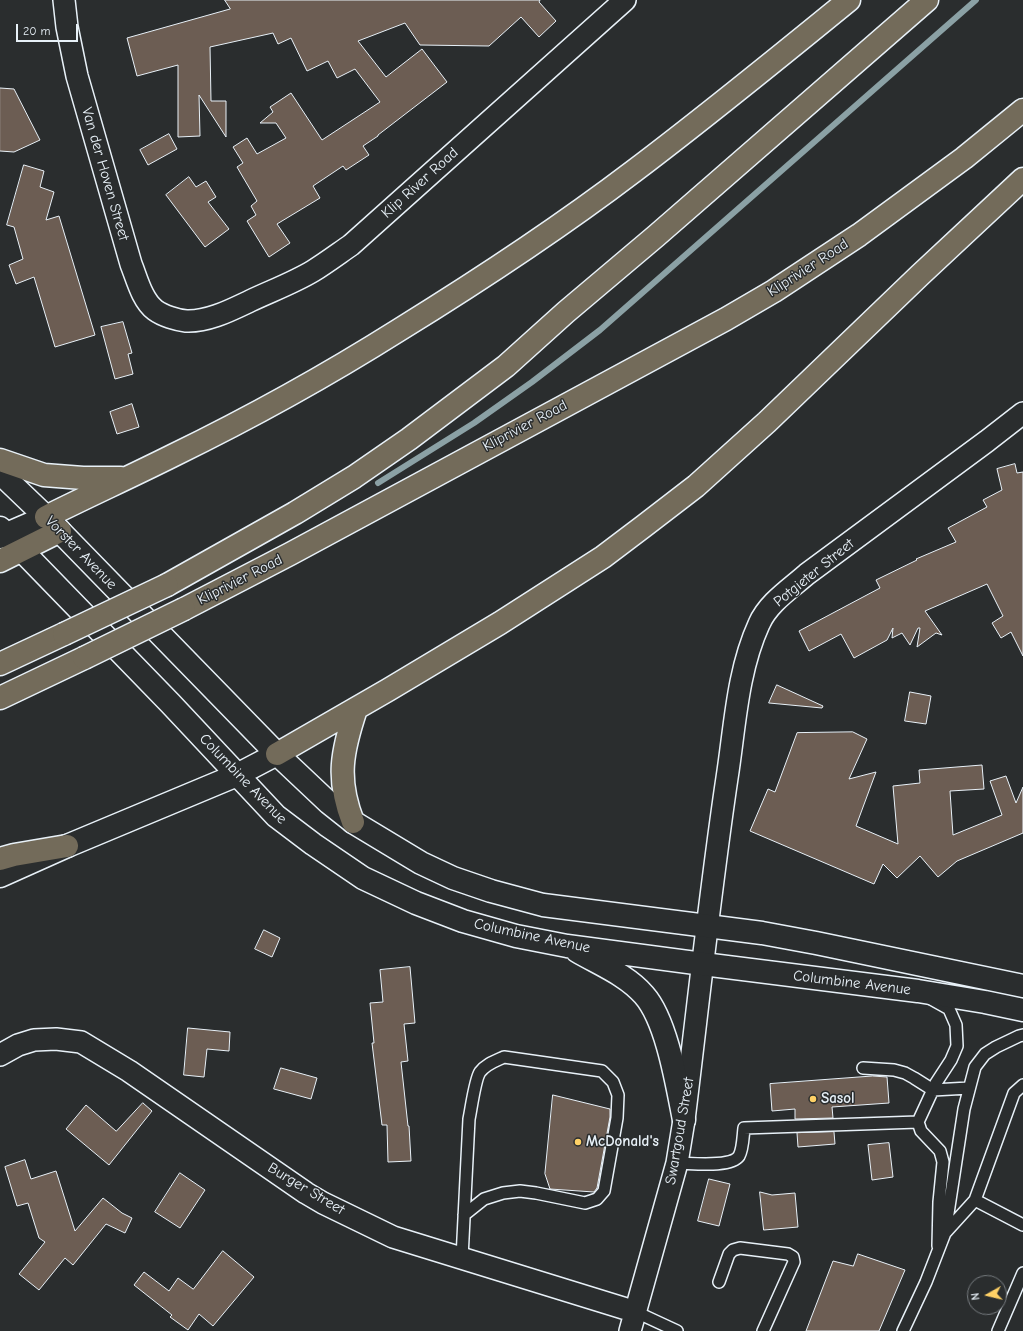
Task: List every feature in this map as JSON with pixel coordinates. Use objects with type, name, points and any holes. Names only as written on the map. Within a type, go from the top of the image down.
[{"type":"main road","points":[[0,561],[22,551],[53,524],[126,478],[253,415],[328,373],[399,330],[518,254],[633,172],[849,0]]},
{"type":"main road","name":"Kliprivier Road","points":[[0,664],[166,585],[294,513],[354,477],[409,439],[506,366],[566,312],[668,226],[926,0]]},
{"type":"main road","name":"Kliprivier Road","points":[[0,698],[184,609],[290,554],[726,319],[774,291],[871,226],[964,158],[1023,110]]},
{"type":"main road","points":[[0,876],[67,846],[237,775],[277,754],[500,623],[597,561],[696,486],[767,422],[1023,179]]},
{"type":"main road","points":[[0,460],[44,475],[83,478],[126,478]]},
{"type":"main road","name":"Vorster Avenue","points":[[0,473],[53,524],[160,634]]},
{"type":"main road","points":[[2,533],[53,524]]},
{"type":"main road","points":[[2,533],[22,551]]},
{"type":"main road","name":"Columbine Avenue","points":[[22,551],[170,702],[276,816],[313,844],[363,878],[416,903],[463,921],[516,936],[567,946],[918,992],[985,1002],[1023,1010]]},
{"type":"main road","name":"Columbine Avenue","points":[[160,634],[277,754],[329,803],[353,822],[421,863],[453,878],[491,891],[544,905],[762,933],[1023,986]]},
{"type":"main road","points":[[353,822],[347,808],[343,785],[342,764],[347,737],[356,708]]},
{"type":"main road","points":[[0,859],[14,855],[67,846]]},
{"type":"main road","points":[[567,946],[626,979],[644,995],[653,1008],[664,1034],[684,1120]]},
{"type":"street","name":"Van der Hoven Street","points":[[64,0],[67,27],[77,76],[131,264],[140,288],[154,310],[164,315],[186,321]]},
{"type":"street","name":"Klip River Road","points":[[186,321],[214,316],[291,282],[327,262],[351,245],[625,0]]},
{"type":"street","name":"Potgieter Street","points":[[707,926],[738,700],[745,666],[760,622],[768,610],[807,574],[1023,413]]},
{"type":"street","name":"Swartgoud Street","points":[[633,1321],[677,1163],[684,1120],[707,926]]},
{"type":"street","name":"Burger Street","points":[[0,1055],[18,1045],[34,1040],[56,1038],[81,1042],[129,1071],[323,1203],[393,1237],[462,1258],[633,1321]]},
{"type":"lane","points":[[918,992],[949,1009],[956,1025],[957,1046],[951,1060],[936,1083],[918,1122],[921,1131],[940,1151],[943,1162],[937,1235],[938,1250]]},
{"type":"lane","points":[[903,1331],[926,1282],[945,1233],[964,1109],[975,1067],[985,1054],[996,1047],[1023,1035]]},
{"type":"lane","points":[[462,1258],[464,1215],[469,1119],[479,1073],[491,1062],[504,1058],[602,1071],[613,1082],[618,1095],[617,1118],[604,1191],[597,1199],[585,1203],[520,1191],[503,1193],[484,1199],[464,1215]]},
{"type":"lane","points":[[863,1068],[894,1070],[905,1073],[933,1090],[969,1088]]},
{"type":"lane","points":[[945,1233],[975,1200],[1014,1093],[1023,1086]]},
{"type":"lane","points":[[677,1163],[726,1163],[735,1160],[739,1155],[744,1128],[918,1122]]},
{"type":"lane","points":[[975,1200],[1023,1225]]},
{"type":"lane","points":[[719,1282],[729,1254],[733,1250],[740,1248],[788,1254],[793,1257],[794,1262],[763,1331]]},
{"type":"lane","points":[[998,1331],[1023,1273]]},
{"type":"lane","points":[[633,1321],[677,1331]]},
{"type":"building","points":[[225,0],[540,0],[539,2],[556,21],[539,37],[521,17],[489,46],[420,45],[405,23],[358,41],[386,77],[422,49],[447,82],[363,146],[369,155],[346,170],[343,166],[313,186],[320,198],[277,224],[290,243],[269,257],[247,221],[256,215],[251,206],[257,201],[237,167],[243,163],[233,147],[247,138],[257,154],[286,138],[276,123],[260,123],[273,112],[270,107],[291,93],[322,140],[380,102],[355,69],[337,78],[328,61],[307,71],[291,38],[278,44],[273,33],[210,47],[211,101],[226,101],[226,137],[199,95],[200,136],[178,137],[178,65],[137,76],[127,38],[230,9]]},
{"type":"building","points":[[0,88],[14,89],[40,140],[14,152],[0,151]]},
{"type":"building","points":[[169,134],[177,149],[148,165],[140,150]]},
{"type":"building","points":[[24,165],[44,171],[40,187],[54,192],[46,220],[59,216],[95,335],[55,347],[34,277],[16,284],[9,265],[23,259],[14,227],[7,225]]},
{"type":"building","points":[[189,177],[196,187],[206,181],[216,197],[208,202],[229,229],[205,247],[166,195]]},
{"type":"building","points":[[123,322],[132,353],[128,354],[133,374],[115,379],[101,327]]},
{"type":"building","points":[[132,404],[139,427],[117,434],[110,412]]},
{"type":"building","points":[[1015,464],[1017,473],[1023,472],[1023,656],[1011,632],[1001,638],[992,623],[1003,616],[987,584],[925,611],[942,635],[936,633],[917,647],[920,628],[918,628],[910,645],[902,633],[892,638],[893,628],[887,640],[854,658],[841,634],[809,651],[799,631],[880,588],[876,580],[917,560],[916,559],[956,542],[948,528],[987,507],[983,500],[1002,490],[997,469]]},
{"type":"building","points":[[777,685],[823,706],[822,708],[769,703]]},
{"type":"building","points":[[910,692],[931,696],[926,724],[905,721]]},
{"type":"building","points":[[853,732],[867,739],[849,779],[876,772],[856,826],[898,844],[893,786],[920,783],[919,770],[982,765],[984,789],[950,791],[953,835],[1002,815],[990,781],[1006,776],[1016,803],[1023,787],[1023,833],[957,861],[938,877],[920,856],[897,878],[883,864],[874,884],[750,831],[768,789],[775,792],[797,733]]},
{"type":"building","points":[[264,930],[280,938],[272,957],[255,949]]},
{"type":"building","points":[[410,967],[415,1023],[404,1024],[408,1061],[401,1062],[409,1126],[411,1161],[388,1162],[387,1125],[382,1125],[372,1043],[374,1043],[370,1003],[383,1002],[380,970]]},
{"type":"building","points":[[188,1028],[230,1032],[229,1051],[207,1049],[204,1077],[184,1075]]},
{"type":"building","points":[[281,1068],[317,1078],[311,1099],[274,1089]]},
{"type":"building","points":[[873,1076],[887,1077],[889,1103],[832,1107],[833,1118],[795,1119],[795,1109],[772,1111],[770,1084]]},
{"type":"building","name":"McDonald's","points":[[553,1095],[610,1109],[610,1117],[597,1188],[594,1192],[550,1189],[545,1174]]},
{"type":"building","points":[[143,1103],[152,1111],[109,1165],[66,1129],[86,1105],[116,1131]]},
{"type":"building","points":[[834,1132],[835,1144],[798,1147],[797,1133]]},
{"type":"building","points":[[889,1143],[893,1177],[872,1180],[868,1145]]},
{"type":"building","points":[[25,1160],[31,1179],[56,1171],[75,1231],[103,1198],[122,1213],[132,1218],[125,1233],[106,1224],[73,1265],[65,1258],[39,1290],[19,1274],[45,1242],[39,1238],[28,1203],[17,1206],[5,1167]]},
{"type":"building","points":[[180,1173],[205,1190],[180,1228],[155,1212]]},
{"type":"building","points":[[709,1179],[730,1184],[719,1226],[698,1221]]},
{"type":"building","points":[[760,1192],[772,1195],[795,1193],[798,1227],[764,1230]]},
{"type":"building","points":[[223,1251],[254,1277],[213,1326],[199,1314],[188,1330],[170,1317],[172,1315],[134,1285],[144,1272],[169,1291],[178,1278],[193,1289]]},
{"type":"building","points":[[858,1254],[905,1270],[879,1331],[806,1331],[833,1261],[853,1266]]},
{"type":"waterway","points":[[378,483],[474,423],[532,382],[600,330],[976,0]]},
{"type":"place","name":"Sasol","points":[[813,1099]]},
{"type":"place","name":"McDonald's","points":[[578,1142]]}]
